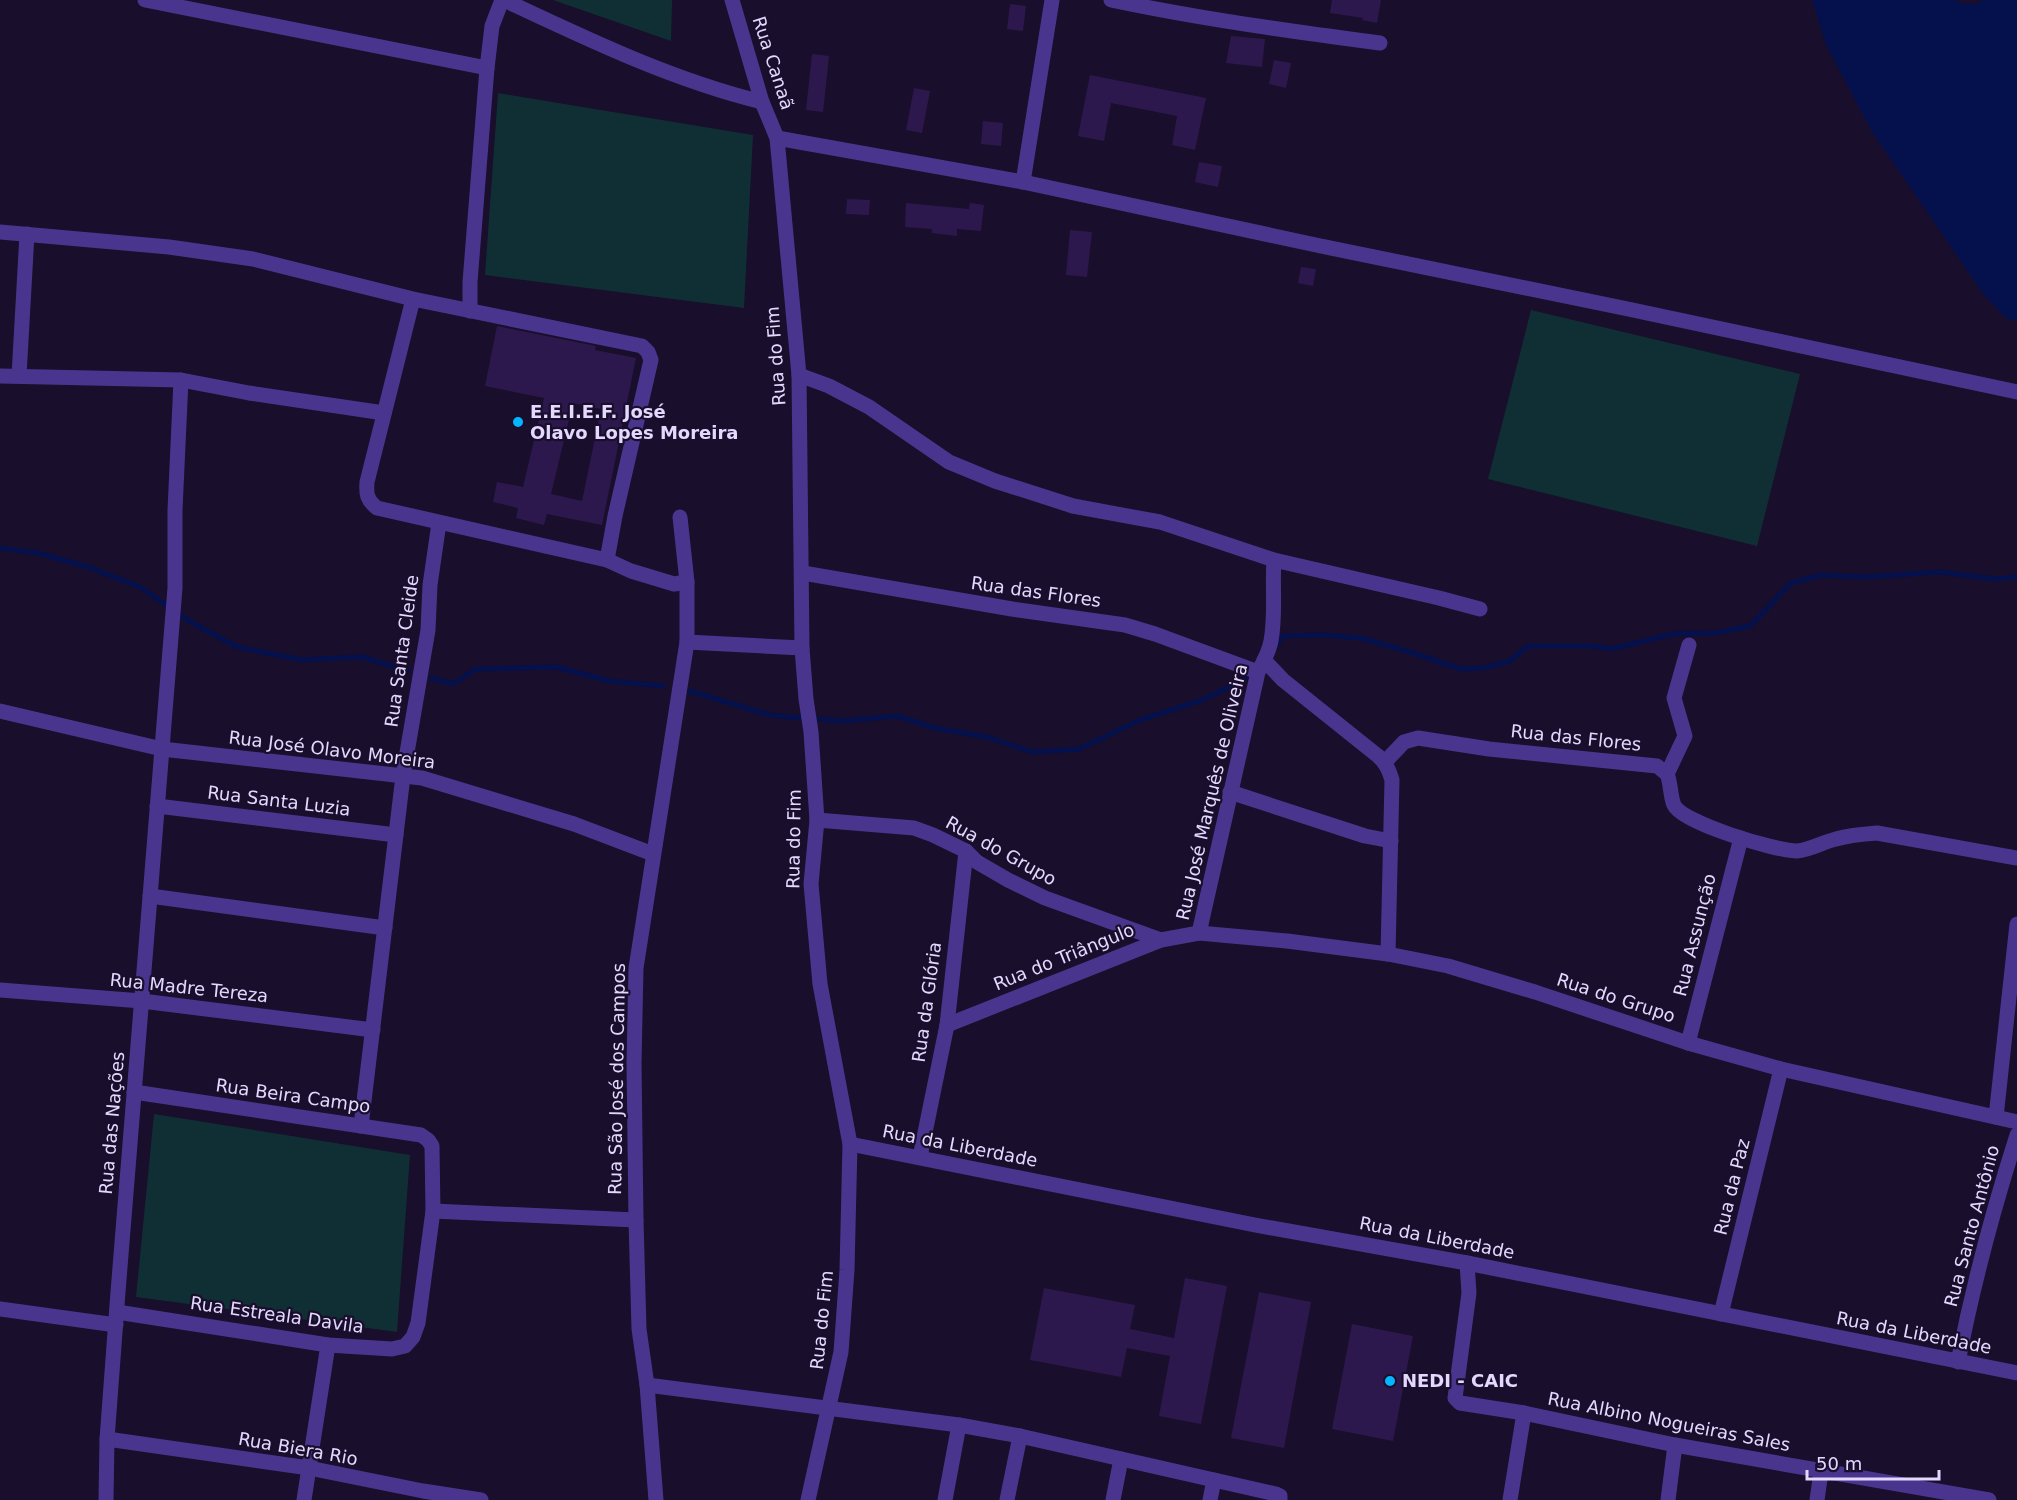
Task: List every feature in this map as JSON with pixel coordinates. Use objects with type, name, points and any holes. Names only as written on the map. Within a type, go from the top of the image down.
[{"type":"street","points":[[145,0],[486,68]]},
{"type":"street","points":[[470,311],[470,282],[486,68],[492,26],[503,0],[587,39],[698,83],[762,102]]},
{"type":"street","name":"Rua Canaã","points":[[732,0],[762,102],[777,138]]},
{"type":"street","points":[[1023,182],[1052,0]]},
{"type":"street","points":[[1111,0],[1195,17],[1380,43]]},
{"type":"street","points":[[777,138],[1023,182],[2017,392]]},
{"type":"street","name":"Rua do Fim","points":[[777,138],[799,375],[802,648],[818,820],[812,884],[820,984],[849,1144],[847,1259],[841,1352],[808,1500]]},
{"type":"street","points":[[0,232],[169,247],[234,256],[273,263],[413,299],[642,346],[648,352],[651,360],[607,560]]},
{"type":"street","points":[[19,376],[27,234]]},
{"type":"street","points":[[413,299],[367,482],[366,493],[369,502],[377,508],[607,560],[631,571],[674,584],[687,582]]},
{"type":"street","points":[[799,375],[861,402],[949,462],[995,481],[1073,506],[1160,522],[1274,560],[1480,609]]},
{"type":"street","points":[[0,376],[181,380],[249,393],[384,413]]},
{"type":"street","name":"Rua das Nações","points":[[106,1500],[107,1439],[176,588],[175,510],[181,380]]},
{"type":"street","name":"Rua São José dos Campos","points":[[656,1500],[647,1384],[639,1329],[634,1063],[636,968],[687,642],[687,582],[680,517]]},
{"type":"street","name":"Rua Santa Cleide","points":[[361,1126],[403,776],[428,630],[430,585],[439,523]]},
{"type":"street","name":"Rua José Marquês de Oliveira","points":[[1199,933],[1261,666],[1271,643],[1274,560]]},
{"type":"street","name":"Rua das Flores","points":[[802,573],[1012,609],[1125,625],[1261,666]]},
{"type":"street","points":[[687,642],[802,648]]},
{"type":"street","points":[[1689,645],[1674,698],[1685,736],[1667,774],[1674,805],[1686,817],[1778,849],[1799,851],[1834,839],[1856,834],[1877,833],[2017,858]]},
{"type":"street","name":"Rua José Marquês de Oliveira","points":[[1261,666],[1274,673],[1385,762]]},
{"type":"street","name":"Rua José Olavo Moreira","points":[[0,711],[162,749],[422,778],[574,824],[653,854]]},
{"type":"street","name":"Rua das Flores","points":[[1385,762],[1404,742],[1418,738],[1489,749],[1657,766],[1667,774]]},
{"type":"street","points":[[1385,762],[1392,780],[1388,954]]},
{"type":"street","points":[[1230,792],[1365,836],[1391,841]]},
{"type":"street","name":"Rua Santa Luzia","points":[[157,806],[396,835]]},
{"type":"street","name":"Rua do Grupo","points":[[818,820],[914,828],[966,851],[978,862],[1008,880],[1045,898],[1161,940]]},
{"type":"street","name":"Rua Assunção","points":[[1688,1043],[1741,838]]},
{"type":"street","name":"Rua da Glória","points":[[920,1157],[947,1025],[966,851]]},
{"type":"street","points":[[150,896],[385,928]]},
{"type":"street","points":[[1996,1117],[2017,924]]},
{"type":"street","name":"Rua do Grupo","points":[[1199,933],[1388,954],[1448,966],[1524,988],[1688,1043],[1781,1069],[2017,1122]]},
{"type":"street","name":"Rua do Triângulo","points":[[947,1025],[1161,940],[1199,933]]},
{"type":"street","name":"Rua Madre Tereza","points":[[0,990],[142,1001],[373,1030]]},
{"type":"street","name":"Rua da Paz","points":[[1721,1314],[1781,1069]]},
{"type":"street","name":"Rua Beira Campo","points":[[134,1092],[421,1135],[432,1146],[433,1211]]},
{"type":"street","name":"Rua Santo Antônio","points":[[1958,1362],[1982,1248],[2017,1135]]},
{"type":"street","name":"Rua da Liberdade","points":[[849,1144],[1255,1225],[1467,1263],[2017,1373]]},
{"type":"street","points":[[433,1211],[636,1220]]},
{"type":"street","name":"Rua Estreala Davila","points":[[0,1309],[117,1318],[328,1345],[392,1349],[405,1346],[413,1337],[418,1323],[433,1211]]},
{"type":"street","name":"Rua Albino Nogueiras Sales","points":[[1467,1263],[1469,1293],[1455,1398],[1460,1403],[1524,1413],[1675,1445],[1956,1497],[1989,1500]]},
{"type":"street","points":[[304,1500],[328,1345]]},
{"type":"street","points":[[647,1384],[958,1425],[1020,1436],[1276,1494],[1280,1496],[1280,1500]]},
{"type":"street","points":[[1510,1500],[1524,1413]]},
{"type":"street","points":[[945,1500],[958,1425]]},
{"type":"street","points":[[1006,1500],[1020,1436]]},
{"type":"street","name":"Rua Biera Rio","points":[[107,1439],[309,1468],[481,1500]]},
{"type":"street","points":[[1668,1500],[1675,1445]]},
{"type":"street","points":[[1113,1500],[1121,1459]]},
{"type":"street","points":[[1817,1500],[1821,1472]]},
{"type":"street","points":[[1210,1500],[1214,1480]]},
{"type":"green space","points":[[553,0],[672,0],[671,41]]},
{"type":"green space","points":[[498,93],[753,135],[744,308],[485,275]]},
{"type":"green space","points":[[1531,310],[1800,374],[1757,546],[1488,479]]},
{"type":"green space","points":[[154,1114],[410,1155],[397,1332],[136,1297]]},
{"type":"shaded area","points":[[1812,0],[1955,0],[1961,3],[1977,4],[1982,0],[2017,0],[2017,321],[2007,319],[1984,295],[1872,132],[1826,45]]},
{"type":"building","points":[[1332,0],[1381,0],[1377,23],[1362,20],[1363,18],[1330,13]]},
{"type":"building","points":[[1010,4],[1026,6],[1023,31],[1007,29]]},
{"type":"building","points":[[1231,36],[1265,39],[1262,67],[1226,63]]},
{"type":"building","points":[[812,54],[829,56],[823,112],[806,110]]},
{"type":"building","points":[[1274,60],[1291,63],[1286,88],[1269,84]]},
{"type":"building","points":[[1090,75],[1206,98],[1195,150],[1172,145],[1177,116],[1111,103],[1104,141],[1078,136]]},
{"type":"building","points":[[914,88],[930,91],[922,133],[906,130]]},
{"type":"building","points":[[983,121],[1003,123],[1001,146],[981,144]]},
{"type":"building","points":[[1199,162],[1222,166],[1218,187],[1195,182]]},
{"type":"building","points":[[847,199],[870,200],[869,215],[846,214]]},
{"type":"building","points":[[906,203],[969,209],[970,203],[984,205],[981,231],[957,229],[957,236],[932,233],[932,229],[905,227]]},
{"type":"building","points":[[1070,230],[1092,232],[1087,277],[1066,275]]},
{"type":"building","points":[[1301,267],[1316,269],[1313,286],[1298,283]]},
{"type":"building","points":[[497,326],[596,346],[595,350],[636,358],[602,525],[547,514],[544,525],[516,518],[518,508],[493,502],[497,482],[523,487],[544,398],[485,386]],"holes":[[[573,403],[601,409],[582,501],[551,494]]]},
{"type":"building","points":[[1185,1278],[1227,1286],[1201,1424],[1159,1416],[1170,1356],[1127,1348],[1121,1377],[1030,1360],[1044,1288],[1135,1305],[1130,1329],[1174,1338]]},
{"type":"building","points":[[1259,1292],[1311,1302],[1284,1448],[1231,1438]]},
{"type":"building","points":[[1352,1324],[1413,1336],[1393,1441],[1332,1429]]},
{"type":"waterway","points":[[0,548],[38,553],[88,567],[140,587],[189,621],[237,647],[302,660],[362,657],[408,671]]},
{"type":"waterway","points":[[1275,647],[1283,636],[1323,635],[1361,638],[1461,669],[1483,668],[1510,661],[1528,646],[1593,646],[1611,649],[1673,634],[1715,633],[1750,626],[1791,583],[1821,575],[1865,577],[1940,572],[1996,579],[2017,577]]},
{"type":"waterway","points":[[431,678],[453,684],[476,669],[556,667],[609,681],[663,686]]},
{"type":"waterway","points":[[819,719],[843,721],[897,716],[935,728],[987,737],[1032,752],[1079,749],[1140,720],[1202,700],[1247,677]]},
{"type":"waterway","points":[[690,691],[769,715],[801,718]]},
{"type":"place","name":"E.E.I.E.F. José Olavo Lopes Moreira","points":[[518,422]]},
{"type":"place","name":"NEDI - CAIC","points":[[1390,1381]]}]
